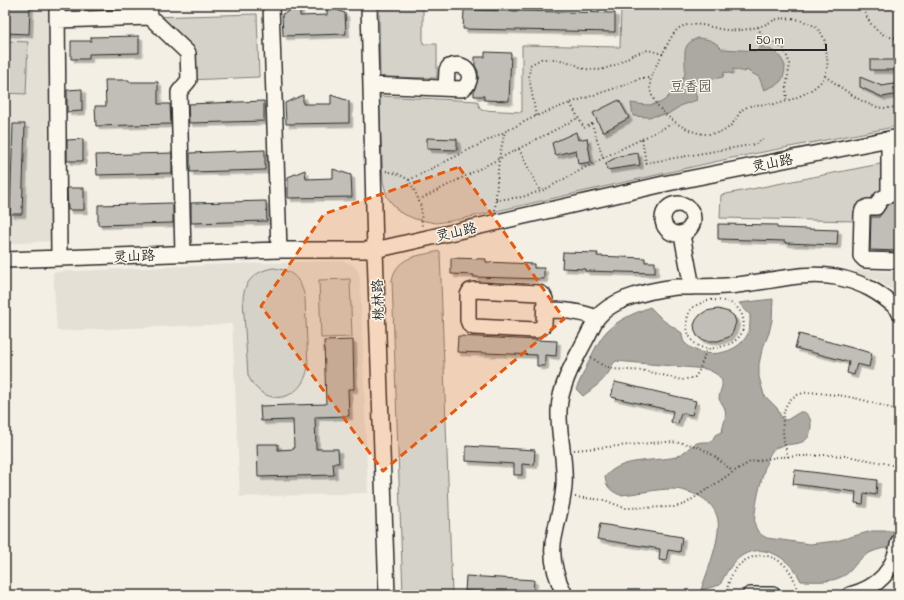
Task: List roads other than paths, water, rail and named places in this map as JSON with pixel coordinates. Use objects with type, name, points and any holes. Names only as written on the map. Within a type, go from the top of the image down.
[{"type":"street","points":[[271,5],[279,250]]},
{"type":"street","name":"桃林路","points":[[369,5],[375,250],[387,595]]},
{"type":"street","points":[[59,258],[57,12],[149,11],[188,53],[189,80],[179,92],[183,254]]},
{"type":"street","points":[[371,85],[446,88]]},
{"type":"street","points":[[894,138],[894,164],[890,195],[881,199],[876,207],[868,207],[863,210],[861,256],[865,260],[899,261]]},
{"type":"street","name":"灵山路","points":[[5,260],[279,250],[375,250],[668,183],[894,138]]},
{"type":"street","points":[[668,183],[674,204]]},
{"type":"street","points":[[674,204],[684,205],[692,211],[694,216],[694,221],[690,230],[682,235],[671,233],[664,226],[663,215],[666,210],[674,204]]},
{"type":"street","points":[[682,235],[692,287]]},
{"type":"street","points":[[566,595],[554,567],[552,551],[554,535],[564,496],[565,475],[559,409],[562,395],[572,367],[597,318],[606,309],[640,294],[676,287],[737,285],[802,275],[819,275],[851,280],[865,286],[883,296],[898,309],[899,312]]},
{"type":"street","points":[[474,290],[539,293],[543,295],[545,299],[545,310],[544,324],[541,328],[536,330],[474,327],[468,320],[468,295],[474,290]]},
{"type":"street","points":[[545,310],[583,312],[597,318]]},
{"type":"street","points":[[850,595],[861,592],[878,582],[890,569],[898,547]]},
{"type":"park label","name":"豆香园","points":[[691,85]]}]
